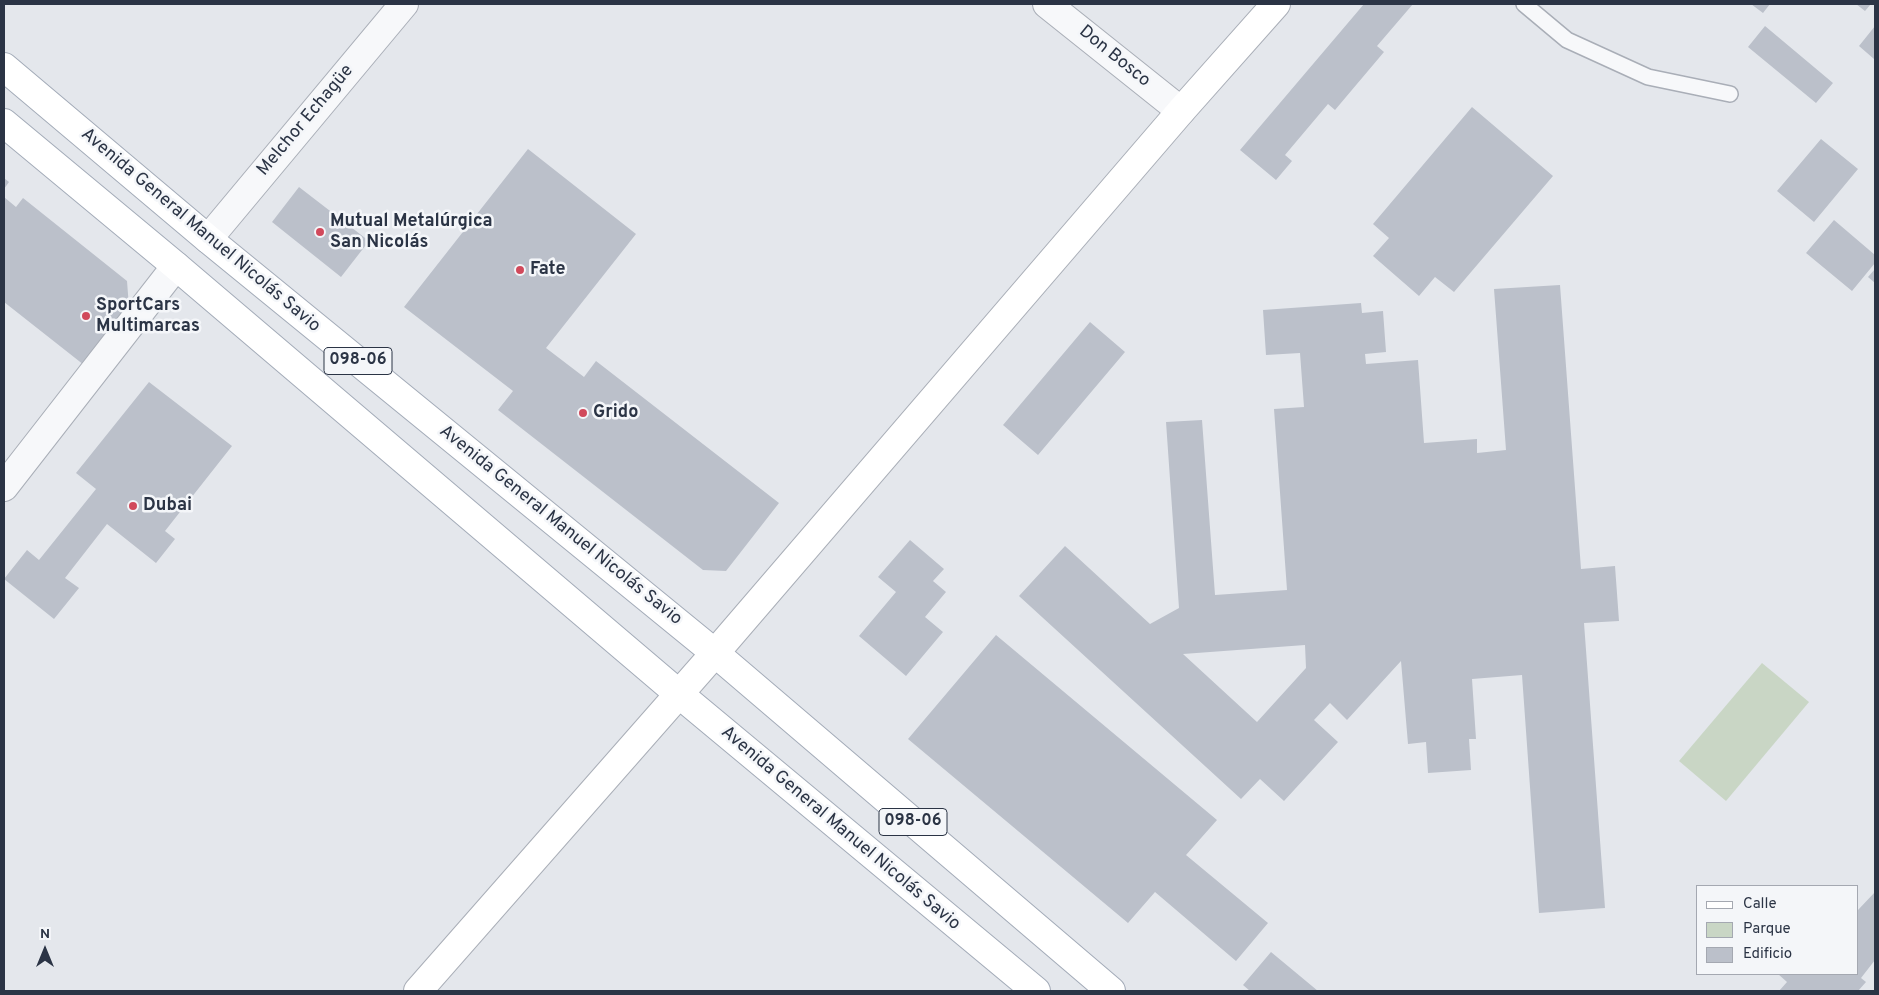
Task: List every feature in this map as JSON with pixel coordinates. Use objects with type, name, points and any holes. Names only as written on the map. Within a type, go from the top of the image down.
[{"type":"main road","points":[[418,991],[715,652],[1181,111],[1276,4]]},
{"type":"main road","name":"Avenida General Manuel Nicolás Savio","points":[[4,67],[208,239],[715,652],[1111,991]]},
{"type":"main road","name":"Avenida General Manuel Nicolás Savio","points":[[4,123],[176,266],[678,694],[1036,991]]},
{"type":"street","name":"Melchor Echagüe","points":[[208,239],[404,4]]},
{"type":"street","name":"Don Bosco","points":[[1047,4],[1181,111]]},
{"type":"street","points":[[4,488],[176,266]]},
{"type":"lane","points":[[1524,4],[1566,40],[1648,77],[1730,94]]},
{"type":"green space","points":[[1762,663],[1809,702],[1726,801],[1679,761]]},
{"type":"building","points":[[1364,4],[1413,4],[1377,46],[1384,52],[1335,110],[1328,104],[1285,155],[1292,161],[1276,180],[1240,150]]},
{"type":"building","points":[[1751,4],[1770,4],[1763,13]]},
{"type":"building","points":[[1856,4],[1871,4],[1865,11]]},
{"type":"building","points":[[1765,26],[1833,83],[1816,103],[1748,47]]},
{"type":"building","points":[[1875,26],[1875,57],[1874,59],[1859,46]]},
{"type":"building","points":[[1472,107],[1553,176],[1454,292],[1435,277],[1419,296],[1373,256],[1389,238],[1373,224]]},
{"type":"building","points":[[1821,139],[1858,169],[1814,222],[1777,191]]},
{"type":"building","points":[[528,149],[636,234],[546,348],[584,377],[596,361],[779,503],[726,571],[703,570],[498,410],[513,391],[404,307]]},
{"type":"building","points":[[4,178],[9,182],[4,189]]},
{"type":"building","name":"Mutual Metalúrgica San Nicolás","points":[[299,187],[369,241],[341,277],[272,222]]},
{"type":"building","points":[[4,197],[16,207],[23,198],[127,281],[129,307],[84,365],[4,302]]},
{"type":"building","points":[[1834,220],[1875,255],[1875,263],[1852,291],[1806,253]]},
{"type":"building","points":[[1875,269],[1875,283],[1868,277]]},
{"type":"building","points":[[1560,285],[1581,569],[1615,566],[1619,621],[1584,623],[1605,908],[1539,913],[1522,675],[1472,679],[1476,739],[1469,739],[1471,770],[1428,773],[1426,742],[1408,744],[1401,661],[1347,720],[1330,703],[1314,720],[1338,742],[1284,801],[1260,779],[1241,799],[1019,596],[1065,546],[1150,624],[1179,608],[1166,422],[1202,420],[1215,595],[1287,590],[1274,409],[1304,407],[1300,353],[1266,355],[1263,310],[1361,303],[1362,313],[1383,311],[1386,352],[1365,354],[1366,364],[1418,360],[1424,443],[1477,439],[1477,453],[1506,450],[1494,289]],"holes":[[[1305,645],[1306,668],[1257,722],[1183,654]]]},
{"type":"building","points":[[1090,322],[1125,352],[1038,455],[1003,425]]},
{"type":"building","name":"Dubai","points":[[149,382],[232,446],[165,531],[175,539],[156,563],[107,524],[65,578],[79,588],[54,619],[4,579],[27,550],[39,560],[96,489],[76,473]]},
{"type":"building","points":[[910,540],[944,569],[933,581],[946,592],[925,617],[943,632],[906,676],[859,636],[896,592],[878,577]]},
{"type":"building","points":[[996,635],[1217,820],[1186,855],[1268,923],[1236,961],[1155,892],[1128,923],[908,739]]},
{"type":"building","points":[[1875,892],[1875,960],[1861,978],[1866,982],[1858,991],[1779,991],[1787,982],[1779,975],[1859,975],[1859,909]]},
{"type":"building","points":[[1271,952],[1318,991],[1250,991],[1243,985]]},
{"type":"place","name":"Mutual Metalúrgica San Nicolás","points":[[320,232]]},
{"type":"place","name":"Fate","points":[[520,270]]},
{"type":"place","name":"SportCars Multimarcas","points":[[86,316]]},
{"type":"place","name":"Grido","points":[[583,413]]},
{"type":"place","name":"Dubai","points":[[133,506]]}]
